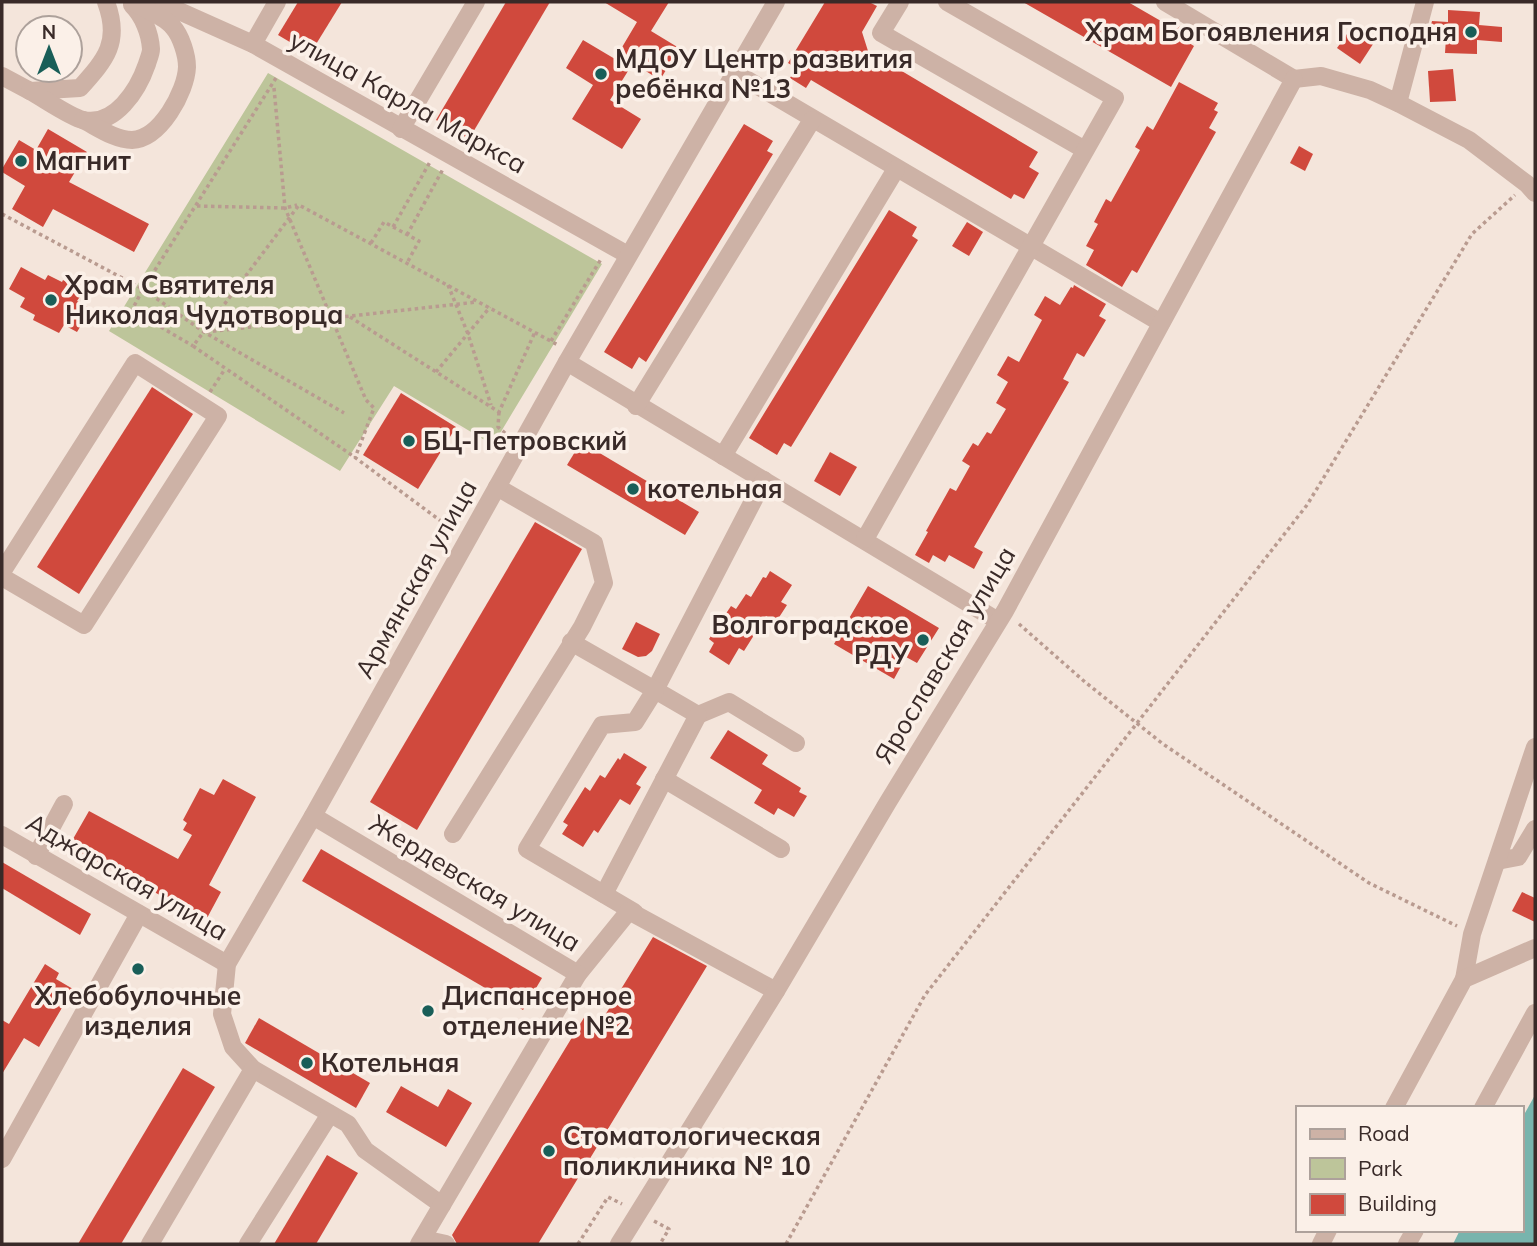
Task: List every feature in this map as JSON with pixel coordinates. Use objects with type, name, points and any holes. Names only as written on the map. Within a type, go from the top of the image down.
[{"type":"street","points":[[30,91],[80,88],[106,60],[113,22],[106,2]]},
{"type":"street","points":[[2,76],[117,137],[133,140],[149,135],[162,124],[181,89],[187,67],[184,51],[172,26],[130,2]]},
{"type":"street","points":[[83,120],[100,119],[124,106],[145,71],[151,51],[147,30],[139,12],[130,2]]},
{"type":"street","name":"улица Карла Маркса","points":[[159,2],[253,44],[628,255]]},
{"type":"street","points":[[253,44],[277,2]]},
{"type":"street","points":[[401,129],[476,2]]},
{"type":"street","name":"Армянская улица","points":[[227,964],[628,255],[776,2]]},
{"type":"street","points":[[900,2],[881,33],[1085,150]]},
{"type":"street","points":[[865,540],[1115,98],[947,2]]},
{"type":"street","points":[[1165,2],[1294,79],[1321,76],[1370,90],[1398,103],[1469,140],[1531,188]]},
{"type":"street","points":[[1398,103],[1425,2]]},
{"type":"street","points":[[734,72],[1161,323]]},
{"type":"street","name":"Ярославская улица","points":[[619,1244],[776,991],[1002,616],[1294,79]]},
{"type":"street","points":[[636,406],[812,120]]},
{"type":"street","points":[[723,456],[896,169]]},
{"type":"street","points":[[567,362],[636,406],[865,540],[1002,616]]},
{"type":"street","points":[[135,363],[202,405],[218,416],[85,625],[2,575],[135,363]]},
{"type":"street","points":[[764,480],[655,690],[635,722],[602,725],[527,849],[776,991]]},
{"type":"street","points":[[453,834],[571,642],[604,583],[594,543],[497,487]]},
{"type":"street","points":[[571,642],[698,715]]},
{"type":"street","points":[[604,894],[698,715],[729,702],[796,743]]},
{"type":"street","points":[[1395,1106],[1464,979],[1472,934],[1535,747]]},
{"type":"street","points":[[664,779],[781,849]]},
{"type":"street","points":[[36,856],[64,804]]},
{"type":"street","name":"Жердевская улица","points":[[313,816],[578,974],[629,911],[634,912]]},
{"type":"street","points":[[1497,861],[1518,857],[1535,829]]},
{"type":"street","name":"Аджарская улица","points":[[2,835],[227,964]]},
{"type":"street","points":[[2,1158],[139,914]]},
{"type":"street","points":[[1464,979],[1535,948]]},
{"type":"street","points":[[227,964],[222,1014],[233,1046],[253,1069],[348,1124],[365,1150],[443,1205]]},
{"type":"street","points":[[446,1244],[423,1242],[578,974]]},
{"type":"street","points":[[1484,1106],[1535,1013]]},
{"type":"street","points":[[150,1244],[253,1069]]},
{"type":"street","points":[[248,1244],[330,1114]]},
{"type":"path","points":[[278,76],[132,310],[193,346],[468,540]]},
{"type":"path","points":[[273,85],[285,208],[366,400],[374,408],[355,458]]},
{"type":"path","points":[[393,227],[430,161]]},
{"type":"path","points":[[407,235],[444,168]]},
{"type":"path","points":[[786,1244],[925,995],[1307,505],[1472,234],[1531,188]]},
{"type":"path","points":[[197,206],[285,208],[299,205],[551,341],[601,259]]},
{"type":"path","points":[[193,346],[299,205]]},
{"type":"path","points":[[2,214],[143,289],[204,332],[344,413]]},
{"type":"path","points":[[371,243],[384,222],[419,241],[407,263]]},
{"type":"path","points":[[448,285],[468,334],[492,407]]},
{"type":"path","points":[[204,332],[479,302]]},
{"type":"path","points":[[436,372],[490,307]]},
{"type":"path","points":[[349,316],[499,412]]},
{"type":"path","points":[[520,446],[498,428],[499,412],[535,332]]},
{"type":"path","points":[[202,405],[225,369]]},
{"type":"path","points":[[1002,616],[1163,744],[1369,883],[1472,934]]},
{"type":"path","points":[[578,1244],[608,1197]]},
{"type":"path","points":[[660,1244],[669,1229]]},
{"type":"green space","points":[[268,73],[602,264],[493,445],[394,386],[340,471],[109,331]]},
{"type":"water","points":[[1535,1095],[1535,1244],[1453,1244],[1459,1232],[1523,1232],[1523,1116]]},
{"type":"building","points":[[298,2],[342,2],[310,54],[278,35]]},
{"type":"building","points":[[506,2],[550,2],[469,139],[436,120]]},
{"type":"building","name":"МДОУ Центр развития ребёнка №13","points":[[604,2],[669,2],[651,31],[679,48],[660,80],[633,63],[610,100],[641,119],[622,149],[572,119],[593,85],[566,68],[583,40],[615,59],[637,22]]},
{"type":"building","points":[[825,2],[869,2],[877,6],[862,32],[868,51],[1038,152],[1029,167],[1039,173],[1024,199],[1014,194],[1011,199],[811,80],[806,88],[790,78],[796,68],[788,63]]},
{"type":"building","points":[[1023,2],[1128,2],[1173,28],[1175,24],[1194,35],[1189,43],[1194,46],[1171,87]]},
{"type":"building","name":"Храм Богоявления Господня","points":[[1448,10],[1480,12],[1479,25],[1502,27],[1502,42],[1477,40],[1477,54],[1445,53],[1446,38],[1428,37],[1432,21],[1448,22]]},
{"type":"building","points":[[1354,24],[1377,38],[1360,64],[1337,48]]},
{"type":"building","points":[[1453,69],[1456,101],[1430,102],[1428,71]]},
{"type":"building","points":[[1179,82],[1218,103],[1214,110],[1218,112],[1209,128],[1216,132],[1137,273],[1132,270],[1122,287],[1086,265],[1094,250],[1086,246],[1098,224],[1094,222],[1106,199],[1111,202],[1140,150],[1135,147],[1147,126],[1153,130]]},
{"type":"building","points":[[744,124],[773,141],[767,151],[773,154],[646,362],[639,357],[632,369],[604,352]]},
{"type":"building","points":[[48,129],[87,152],[69,182],[149,224],[134,252],[53,209],[43,227],[12,209],[25,186],[2,172],[2,169],[19,140],[36,150]]},
{"type":"building","points":[[1299,146],[1313,154],[1305,171],[1290,163]]},
{"type":"building","points":[[889,210],[917,227],[912,236],[918,240],[791,447],[784,443],[777,455],[749,438]]},
{"type":"building","points":[[967,222],[983,232],[969,256],[952,246]]},
{"type":"building","name":"Храм Святителя Николая Чудотворца","points":[[21,267],[45,280],[48,275],[62,282],[63,280],[83,292],[77,301],[91,309],[77,332],[64,325],[59,333],[33,320],[35,315],[20,307],[25,298],[9,289]]},
{"type":"building","points":[[1074,285],[1106,304],[1099,316],[1106,320],[1084,357],[1077,353],[1063,379],[1069,382],[974,547],[983,552],[974,569],[949,555],[945,562],[933,555],[929,563],[915,555],[928,532],[926,531],[950,488],[956,491],[970,466],[962,461],[973,443],[978,446],[987,432],[991,434],[1006,409],[996,403],[1008,382],[997,375],[1008,356],[1019,362],[1042,320],[1034,315],[1045,296],[1060,305]]},
{"type":"building","points":[[152,387],[193,414],[79,594],[37,567]]},
{"type":"building","name":"БЦ-Петровский","points":[[401,393],[456,427],[418,489],[363,455]]},
{"type":"building","name":"котельная","points":[[581,442],[699,512],[685,535],[567,465]]},
{"type":"building","points":[[830,452],[857,467],[840,496],[814,481]]},
{"type":"building","points":[[535,522],[582,549],[417,830],[370,802]]},
{"type":"building","points":[[770,571],[792,585],[781,602],[787,605],[776,622],[766,616],[744,651],[739,648],[729,665],[709,652],[714,643],[709,639],[731,606],[736,609],[746,594],[751,597],[763,577],[766,578]]},
{"type":"building","points":[[868,586],[939,628],[917,663],[906,657],[894,679],[834,644]]},
{"type":"building","points":[[636,622],[660,634],[652,651],[646,656],[638,657],[622,649]]},
{"type":"building","points":[[728,730],[768,755],[762,764],[801,788],[799,792],[807,796],[794,817],[778,808],[774,815],[754,803],[762,790],[710,758]]},
{"type":"building","points":[[624,753],[647,767],[636,784],[641,787],[630,805],[620,799],[598,833],[594,830],[583,847],[562,834],[568,825],[563,822],[585,787],[590,791],[600,775],[605,778]]},
{"type":"building","points":[[223,779],[256,797],[209,885],[221,892],[206,920],[69,846],[89,811],[178,859],[192,835],[183,830],[187,823],[183,820],[200,788],[214,795]]},
{"type":"building","points":[[321,849],[542,978],[523,1010],[302,881]]},
{"type":"building","points":[[2,862],[91,914],[80,935],[2,888]]},
{"type":"building","points":[[1522,892],[1535,898],[1535,922],[1512,911]]},
{"type":"building","name":"Стоматологическая поликлиника № 10","points":[[653,937],[707,966],[538,1244],[457,1244],[452,1235],[585,1016],[599,1025]]},
{"type":"building","points":[[45,964],[59,973],[56,979],[73,989],[39,1047],[24,1038],[2,1074],[2,1020],[9,1024]]},
{"type":"building","name":"Котельная","points":[[259,1018],[370,1083],[356,1108],[245,1043]]},
{"type":"building","points":[[183,1068],[215,1087],[121,1244],[78,1244]]},
{"type":"building","points":[[401,1086],[438,1107],[448,1089],[472,1103],[446,1147],[386,1112]]},
{"type":"building","points":[[327,1155],[358,1173],[316,1244],[274,1244]]},
{"type":"place","name":"Храм Богоявления Господня","points":[[1471,32]]},
{"type":"place","name":"МДОУ Центр развития ребёнка №13","points":[[601,74]]},
{"type":"place","name":"Магнит","points":[[21,161]]},
{"type":"place","name":"Храм Святителя Николая Чудотворца","points":[[51,300]]},
{"type":"place","name":"БЦ-Петровский","points":[[409,441]]},
{"type":"place","name":"котельная","points":[[633,489]]},
{"type":"place","name":"Волгоградское РДУ","points":[[923,640]]},
{"type":"place","name":"Хлебобулочные изделия","points":[[138,969]]},
{"type":"place","name":"Диспансерное отделение №2","points":[[428,1011]]},
{"type":"place","name":"Котельная","points":[[307,1063]]},
{"type":"place","name":"Стоматологическая поликлиника № 10","points":[[549,1151]]}]
